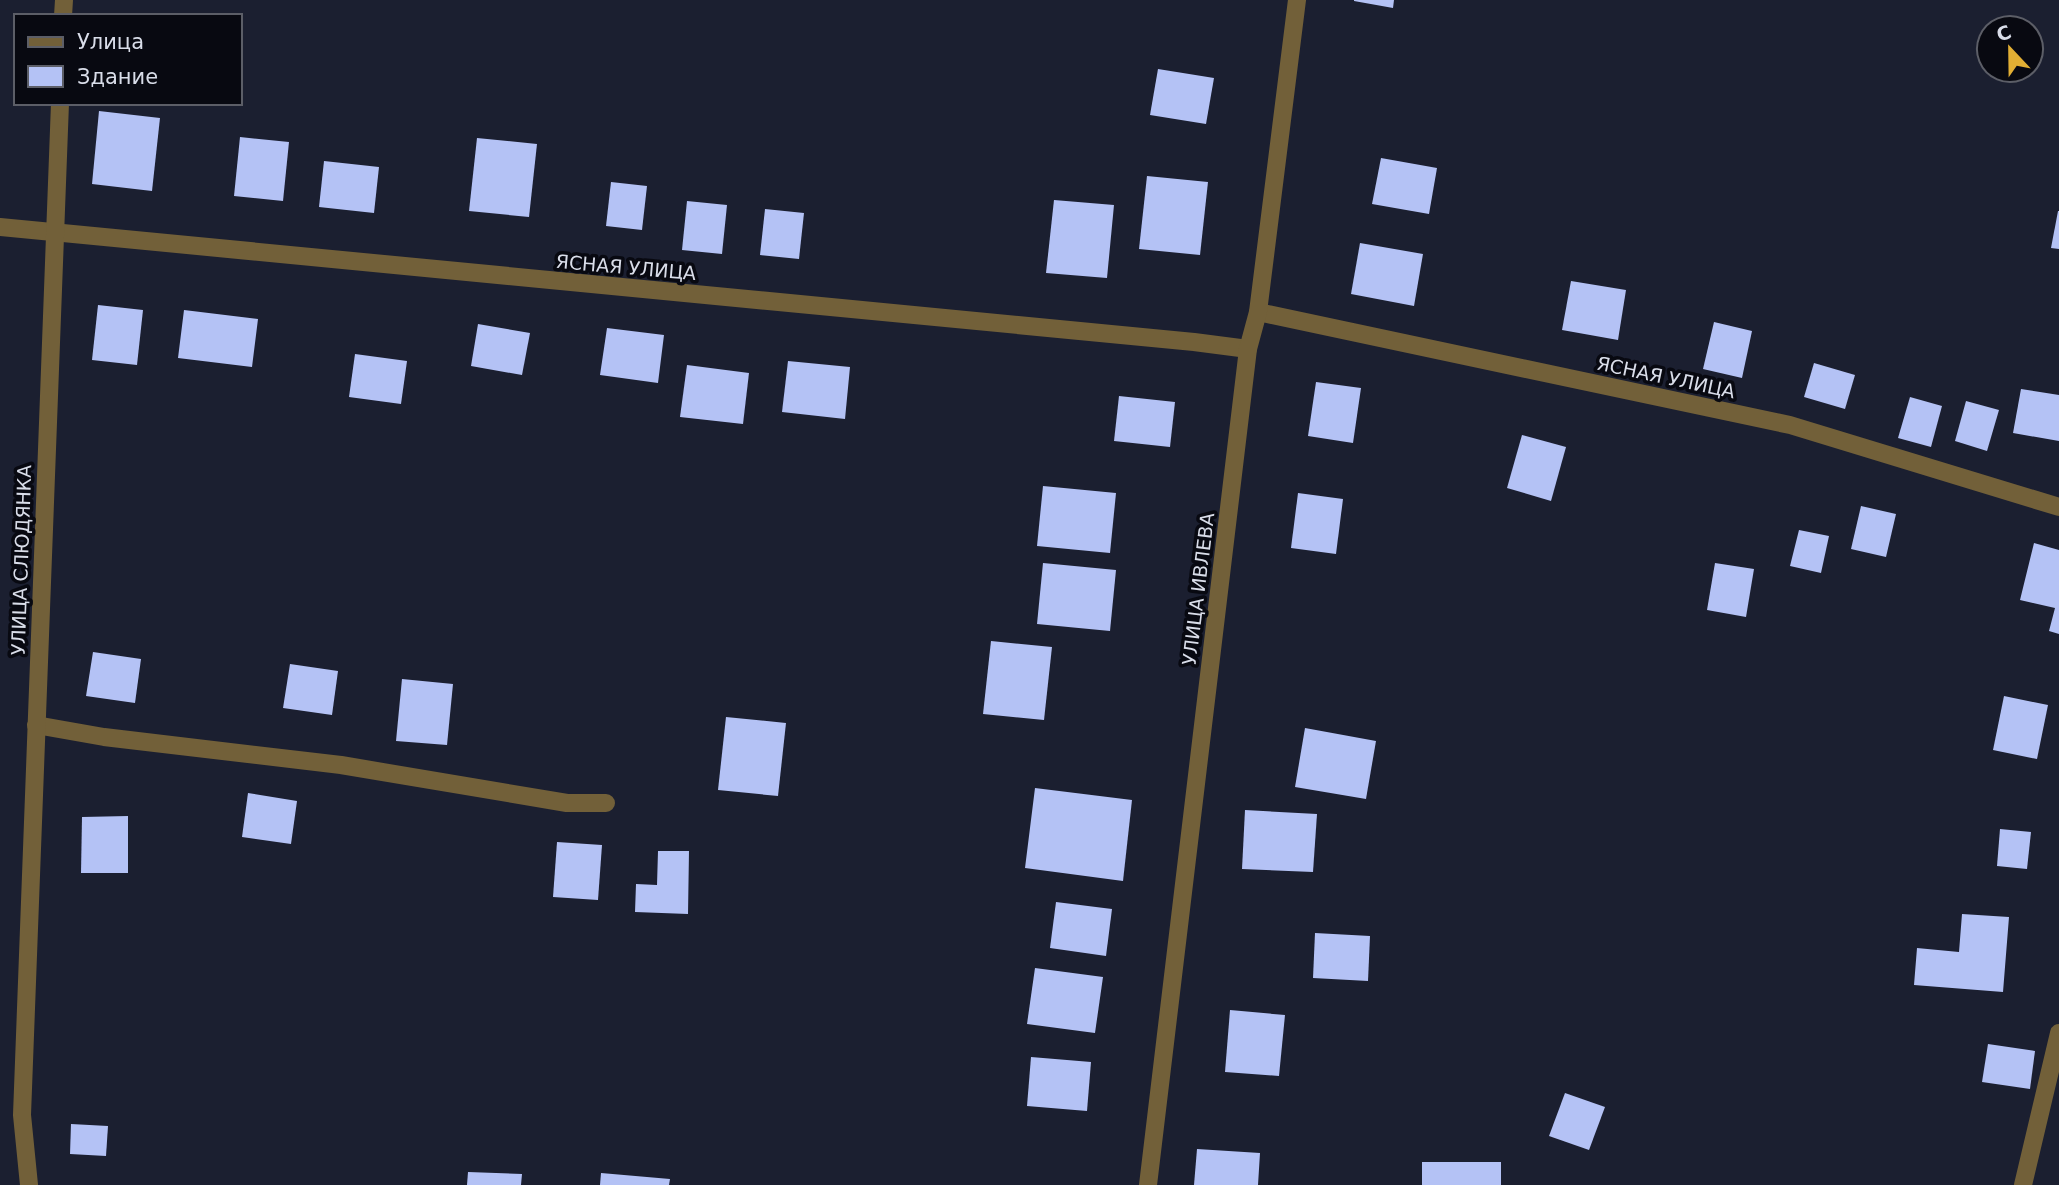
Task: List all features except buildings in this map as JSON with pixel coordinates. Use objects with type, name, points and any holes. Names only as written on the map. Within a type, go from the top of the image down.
[{"type":"street","name":"УЛИЦА ИВЛЕВА","points":[[1148,1185],[1248,349],[1258,312],[1297,0]]},
{"type":"street","name":"УЛИЦА СЛЮДЯНКА","points":[[29,1185],[22,1115],[60,105]]},
{"type":"street","name":"ЯСНАЯ УЛИЦА","points":[[0,227],[1248,349]]},
{"type":"street","name":"ЯСНАЯ УЛИЦА","points":[[1258,312],[1790,425],[2059,507]]},
{"type":"street","points":[[36,725],[104,737],[341,765],[567,803],[606,803]]},
{"type":"street","points":[[2023,1185],[2059,1033]]}]
